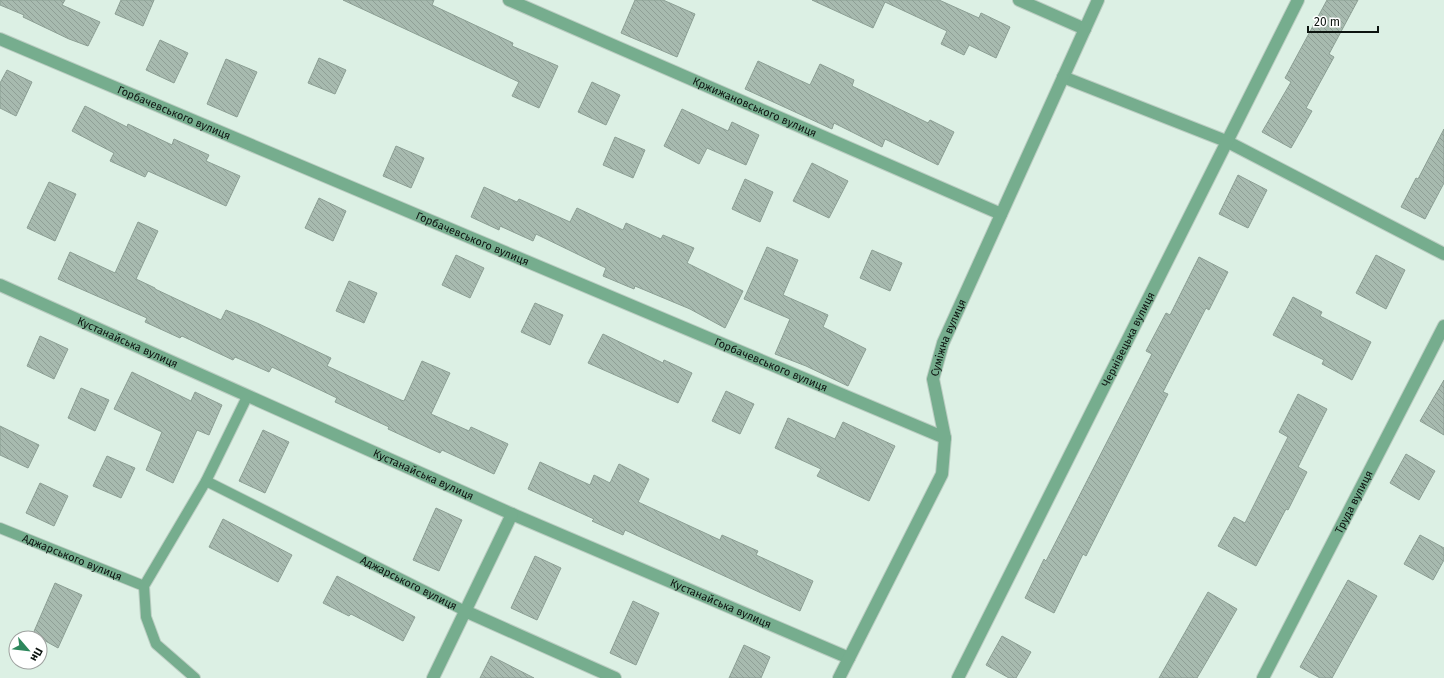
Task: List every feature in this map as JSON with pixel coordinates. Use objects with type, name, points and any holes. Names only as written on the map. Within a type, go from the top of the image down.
[{"type":"street","name":"Кржижановського вулиця","points":[[509,0],[1001,214]]},
{"type":"street","points":[[1019,0],[1085,29]]},
{"type":"street","name":"Суміжна вулиця","points":[[839,678],[942,474],[945,438],[933,380],[943,343],[1098,0]]},
{"type":"street","name":"Чернівецька вулиця","points":[[958,678],[1298,0]]},
{"type":"street","name":"Горбачевського вулиця","points":[[0,39],[945,438]]},
{"type":"street","points":[[1063,76],[1226,141],[1444,254]]},
{"type":"street","name":"Кустанайська вулиця","points":[[0,285],[247,397],[512,514],[849,658]]},
{"type":"street","name":"Труда вулиця","points":[[1263,678],[1444,326]]},
{"type":"street","points":[[433,678],[512,514]]},
{"type":"street","name":"Аджарського вулиця","points":[[465,610],[615,678]]},
{"type":"lane","points":[[195,678],[156,644],[146,617],[144,586],[206,481],[247,397]]},
{"type":"lane","name":"Аджарського вулиця","points":[[206,481],[465,610]]},
{"type":"lane","name":"Аджарського вулиця","points":[[0,528],[144,586]]},
{"type":"building","points":[[0,0],[65,0],[62,5],[100,22],[88,46],[69,39],[23,17],[24,15],[0,5]]},
{"type":"building","points":[[121,0],[154,0],[143,26],[115,14]]},
{"type":"building","points":[[343,0],[434,0],[432,5],[513,43],[512,46],[558,66],[539,108],[512,96],[519,82]]},
{"type":"building","points":[[635,0],[663,0],[695,14],[677,57],[621,33]]},
{"type":"building","points":[[812,0],[939,0],[979,18],[981,13],[1010,27],[996,58],[969,45],[964,55],[941,44],[947,31],[885,2],[873,28]]},
{"type":"building","points":[[1327,0],[1358,0],[1329,54],[1334,57],[1306,108],[1312,111],[1291,148],[1262,132],[1291,82],[1285,78]]},
{"type":"building","points":[[160,40],[188,53],[174,83],[146,70]]},
{"type":"building","points":[[319,58],[346,70],[335,94],[308,83]]},
{"type":"building","points":[[226,59],[257,72],[237,117],[207,104]]},
{"type":"building","points":[[758,61],[810,85],[820,64],[854,80],[852,86],[928,123],[930,120],[954,132],[938,165],[885,139],[882,147],[834,123],[832,129],[745,89]]},
{"type":"building","points":[[7,70],[32,82],[16,116],[0,108],[0,83]]},
{"type":"building","points":[[592,82],[620,95],[606,125],[578,112]]},
{"type":"building","points":[[85,106],[127,127],[128,124],[172,145],[174,139],[209,155],[206,161],[240,176],[226,206],[148,171],[145,177],[110,161],[114,153],[72,131]]},
{"type":"building","points":[[682,109],[728,131],[732,122],[759,135],[746,165],[707,148],[699,164],[664,146]]},
{"type":"building","points":[[1444,129],[1444,183],[1425,219],[1401,207],[1416,178],[1418,179]]},
{"type":"building","points":[[615,137],[645,150],[633,178],[603,165]]},
{"type":"building","points":[[396,146],[424,158],[411,188],[383,176]]},
{"type":"building","points":[[812,163],[848,181],[829,218],[793,201]]},
{"type":"building","points":[[1238,175],[1267,190],[1248,228],[1219,214]]},
{"type":"building","points":[[745,179],[773,192],[760,222],[732,209]]},
{"type":"building","points":[[49,182],[76,194],[55,241],[27,228]]},
{"type":"building","points":[[484,187],[517,202],[519,199],[570,222],[577,208],[623,230],[626,223],[661,239],[663,235],[694,248],[687,263],[743,291],[725,328],[690,309],[635,286],[634,289],[603,276],[606,268],[536,234],[533,241],[500,226],[499,230],[471,217]]},
{"type":"building","points":[[319,198],[346,211],[333,241],[305,228]]},
{"type":"building","points":[[138,222],[158,231],[136,279],[155,289],[221,320],[226,310],[257,323],[331,358],[327,366],[404,401],[422,361],[450,373],[431,414],[469,431],[471,427],[508,444],[494,474],[442,450],[440,453],[388,429],[389,427],[335,402],[337,398],[272,367],[269,372],[235,357],[233,360],[182,336],[180,338],[145,322],[147,318],[58,279],[70,252],[115,273]]},
{"type":"building","points":[[767,247],[798,260],[783,295],[828,315],[823,327],[866,349],[848,386],[806,366],[775,354],[790,319],[744,299]]},
{"type":"building","points":[[872,250],[902,263],[890,291],[860,278]]},
{"type":"building","points":[[456,255],[484,268],[470,298],[442,285]]},
{"type":"building","points":[[1376,255],[1405,270],[1386,309],[1356,293]]},
{"type":"building","points":[[1199,257],[1228,272],[1209,310],[1206,308],[1163,392],[1168,394],[1086,556],[1083,554],[1054,613],[1025,598],[1044,559],[1046,561],[1152,354],[1146,351],[1166,313],[1170,315]]},
{"type":"building","points":[[349,281],[377,293],[364,323],[336,311]]},
{"type":"building","points":[[1293,297],[1322,312],[1320,316],[1371,342],[1352,380],[1322,364],[1324,360],[1273,335]]},
{"type":"building","points":[[535,303],[563,315],[550,345],[521,332]]},
{"type":"building","points":[[603,334],[663,363],[664,360],[692,373],[678,403],[588,363]]},
{"type":"building","points":[[40,336],[68,349],[54,379],[27,366]]},
{"type":"building","points":[[132,372],[191,401],[195,392],[222,405],[209,435],[197,430],[173,483],[146,470],[162,432],[114,409]]},
{"type":"building","points":[[1444,380],[1444,435],[1420,421]]},
{"type":"building","points":[[81,388],[109,400],[95,431],[68,418]]},
{"type":"building","points":[[726,391],[754,404],[740,434],[712,421]]},
{"type":"building","points":[[1298,394],[1327,409],[1298,467],[1307,472],[1288,510],[1286,509],[1256,566],[1218,546],[1234,517],[1245,523],[1288,437],[1279,432]]},
{"type":"building","points":[[788,418],[835,439],[843,422],[895,446],[869,501],[817,476],[821,469],[775,448]]},
{"type":"building","points":[[0,426],[39,445],[28,468],[0,455]]},
{"type":"building","points":[[263,430],[289,442],[265,493],[239,481]]},
{"type":"building","points":[[1406,454],[1435,471],[1419,500],[1390,483]]},
{"type":"building","points":[[107,456],[135,468],[121,498],[93,486]]},
{"type":"building","points":[[540,462],[590,485],[594,475],[610,483],[619,464],[649,479],[638,502],[720,540],[722,535],[758,551],[756,555],[813,581],[800,611],[625,530],[623,535],[592,521],[594,519],[528,489]]},
{"type":"building","points":[[40,483],[68,496],[54,526],[26,513]]},
{"type":"building","points":[[436,508],[462,520],[439,571],[413,560]]},
{"type":"building","points":[[223,519],[292,555],[278,582],[209,547]]},
{"type":"building","points":[[1420,535],[1444,548],[1444,560],[1433,580],[1404,564]]},
{"type":"building","points":[[535,556],[561,568],[537,620],[511,608]]},
{"type":"building","points":[[337,576],[415,617],[403,641],[351,614],[349,616],[323,603]]},
{"type":"building","points":[[1348,580],[1377,596],[1332,678],[1320,678],[1300,667]]},
{"type":"building","points":[[55,583],[82,595],[58,648],[48,642],[48,630],[35,630]]},
{"type":"building","points":[[1208,592],[1237,609],[1197,678],[1159,678]]},
{"type":"building","points":[[633,601],[659,613],[636,665],[610,653]]},
{"type":"building","points":[[1002,636],[1031,652],[1016,678],[1009,678],[986,665]]},
{"type":"building","points":[[744,645],[770,657],[761,678],[729,678]]},
{"type":"building","points":[[491,656],[534,678],[480,678]]}]
